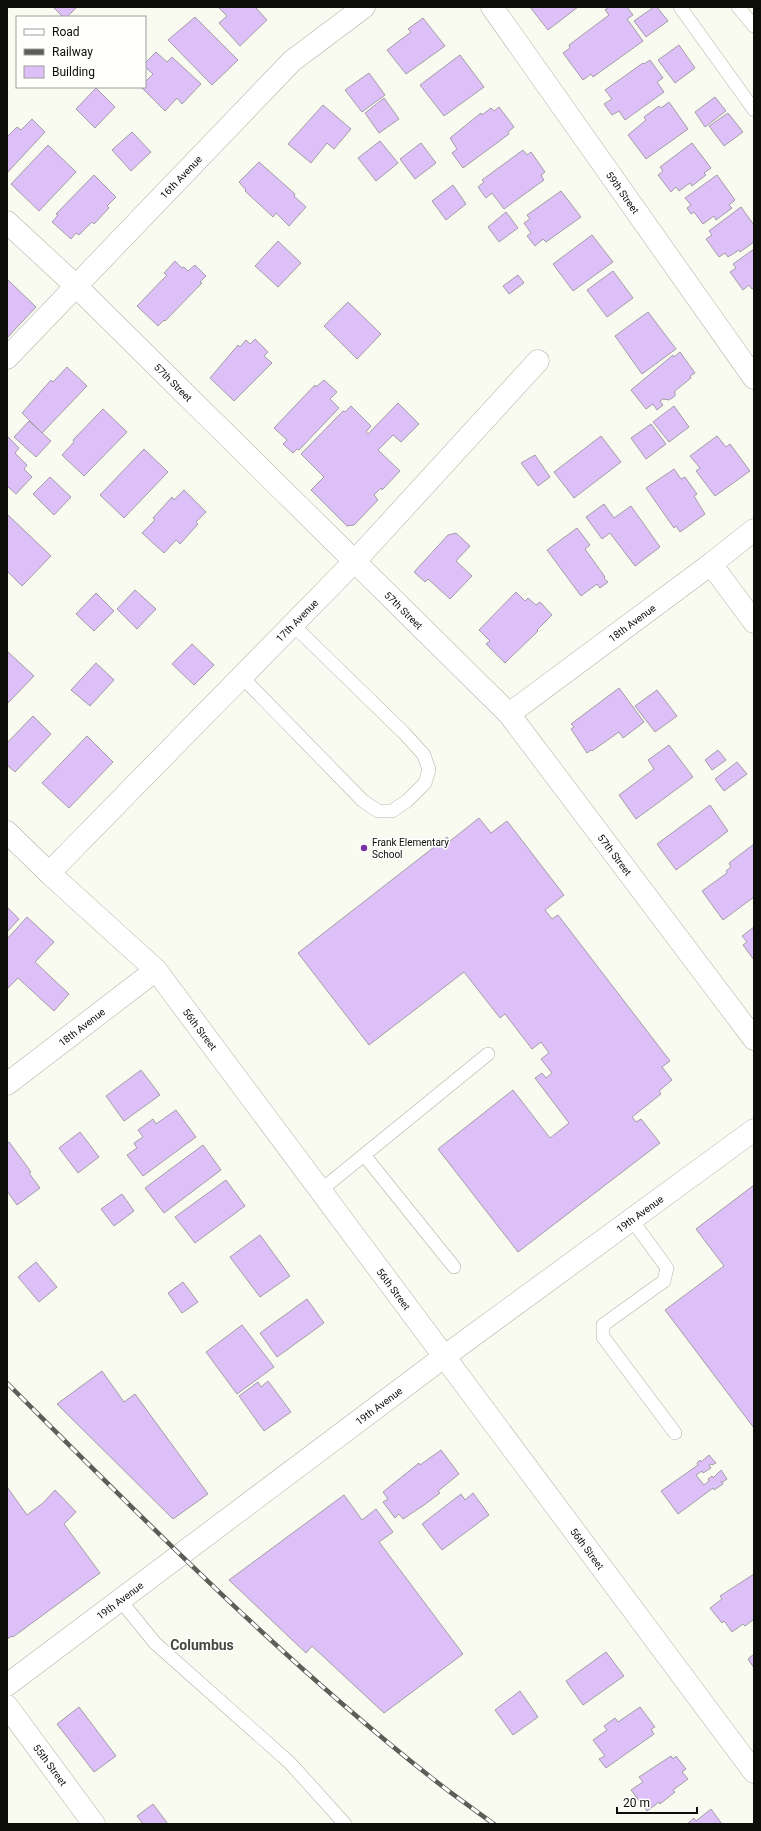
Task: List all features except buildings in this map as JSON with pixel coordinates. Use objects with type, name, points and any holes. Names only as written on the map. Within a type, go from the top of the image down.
[{"type":"street","name":"16th Avenue","points":[[7,358],[292,61],[364,7]]},
{"type":"street","name":"59th Street","points":[[492,7],[754,378]]},
{"type":"street","name":"57th Street","points":[[7,222],[76,286],[509,714],[754,1039]]},
{"type":"street","name":"17th Avenue","points":[[49,873],[241,676],[293,625],[538,361]]},
{"type":"street","name":"18th Avenue","points":[[509,714],[711,564],[754,530]]},
{"type":"street","points":[[711,564],[754,622]]},
{"type":"street","name":"56th Street","points":[[7,832],[49,873],[156,970],[754,1772]]},
{"type":"street","name":"18th Avenue","points":[[7,1084],[156,970]]},
{"type":"street","name":"19th Avenue","points":[[7,1685],[445,1356],[754,1130]]},
{"type":"street","name":"55th Street","points":[[7,1706],[94,1824]]},
{"type":"lane","points":[[680,7],[754,110]]},
{"type":"lane","points":[[738,7],[754,26]]},
{"type":"lane","points":[[241,676],[364,801],[378,811],[392,811],[407,801],[425,784],[430,770],[424,755],[404,733],[293,625]]},
{"type":"lane","points":[[321,1190],[488,1054]]},
{"type":"lane","points":[[364,1155],[454,1267]]},
{"type":"lane","points":[[632,1220],[667,1268],[664,1281],[603,1325],[603,1337],[675,1433]]},
{"type":"lane","points":[[120,1600],[155,1643],[290,1764],[345,1824]]},
{"type":"railway","points":[[7,1383],[160,1535],[318,1683],[372,1730],[436,1781],[494,1824]]},
{"type":"place","name":"Frank Elementary School","points":[[364,848]]},
{"type":"district","name":"Columbus","points":[[202,1645]]}]
